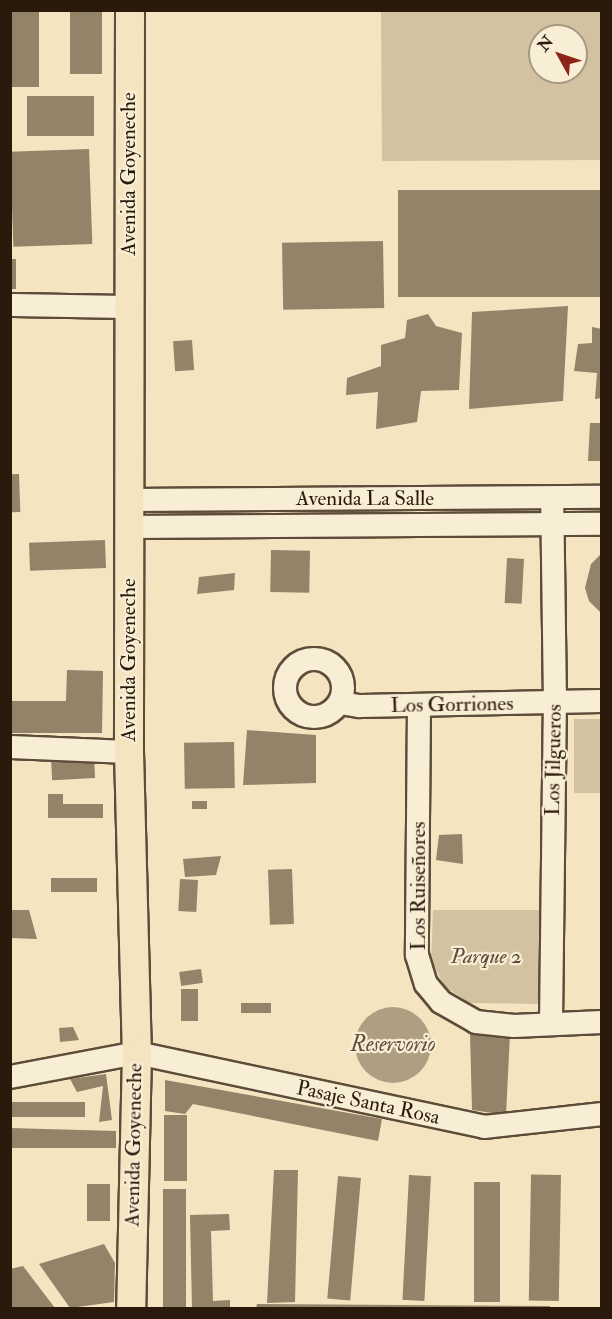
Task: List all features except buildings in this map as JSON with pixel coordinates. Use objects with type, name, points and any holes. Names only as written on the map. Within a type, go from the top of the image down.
[{"type":"main road","name":"Avenida Goyeneche","points":[[130,10],[129,752],[137,1053],[131,1308]]},
{"type":"street","points":[[10,305],[129,307]]},
{"type":"street","name":"Avenida La Salle","points":[[129,514],[602,497]]},
{"type":"street","name":"Los Jilgueros","points":[[551,1023],[555,703],[552,498]]},
{"type":"street","name":"Avenida La Salle","points":[[129,514],[553,526],[602,524]]},
{"type":"street","name":"Los Gorriones","points":[[340,703],[419,706],[602,701]]},
{"type":"street","name":"Los Ruiseñores","points":[[419,706],[417,955],[426,984],[441,1002],[476,1023],[514,1026],[602,1022]]},
{"type":"street","points":[[10,747],[129,752]]},
{"type":"street","points":[[10,1077],[137,1053]]},
{"type":"street","name":"Pasaje Santa Rosa","points":[[137,1053],[484,1127],[602,1114]]},
{"type":"green space","points":[[381,11],[601,11],[601,160],[382,161]]},
{"type":"green space","points":[[574,719],[601,719],[601,793],[574,793]]},
{"type":"green space","name":"Parque 2","points":[[433,910],[541,910],[541,1004],[470,1003],[445,987],[431,960]]},
{"type":"water","name":"Reservorio","points":[[393,1007],[407,1010],[420,1018],[428,1031],[431,1045],[428,1059],[420,1072],[407,1080],[393,1083],[379,1080],[366,1072],[358,1059],[355,1045],[358,1031],[366,1018],[379,1010]]}]
